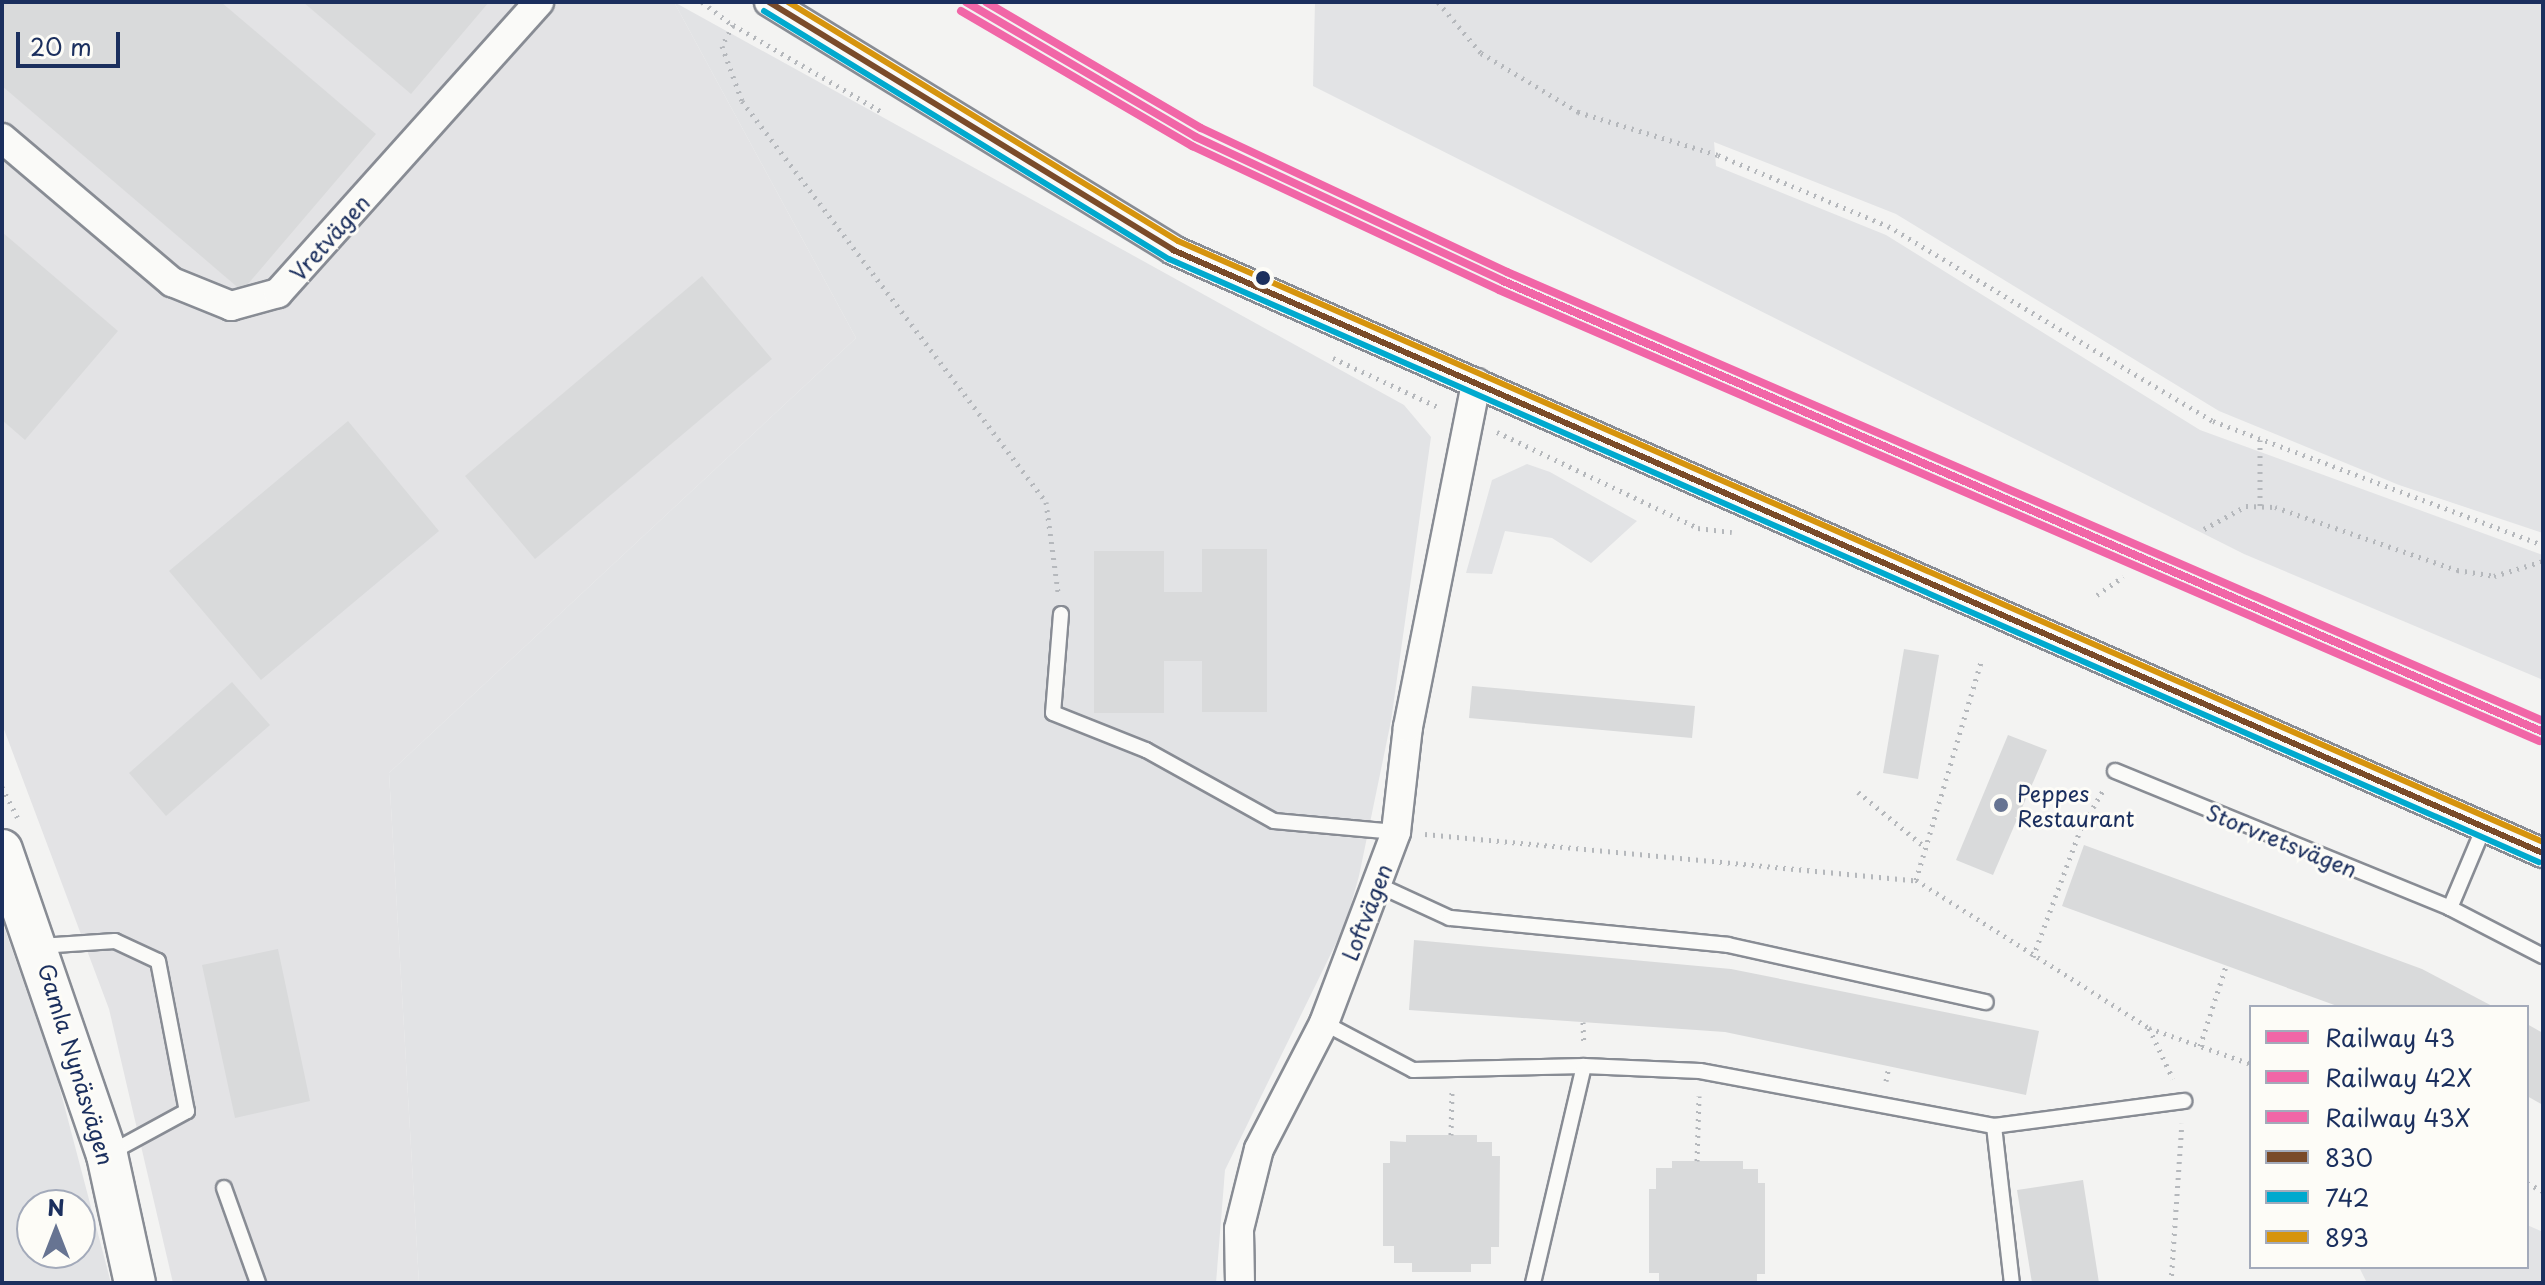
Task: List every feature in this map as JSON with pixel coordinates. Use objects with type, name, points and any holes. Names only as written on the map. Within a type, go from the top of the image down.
[{"type":"street","name":"Vretvägen","points":[[2,138],[172,282],[231,306],[278,293],[539,2]]},
{"type":"street","points":[[769,2],[1173,250],[2543,853]]},
{"type":"street","name":"Loftvägen","points":[[1240,1283],[1244,1193],[1324,1023],[1396,832],[1408,727],[1476,383]]},
{"type":"street","name":"Gamla Nynäsvägen","points":[[2,850],[40,946],[107,1155],[135,1283]]},
{"type":"lane","points":[[1061,614],[1053,713],[1146,750],[1274,821],[1396,832]]},
{"type":"lane","name":"Storvretsvägen","points":[[2115,771],[2450,908],[2543,956]]},
{"type":"lane","points":[[2450,908],[2484,827]]},
{"type":"lane","points":[[1376,884],[1450,918],[1728,945],[1986,1002]]},
{"type":"lane","points":[[40,946],[115,941],[158,961],[187,1111],[107,1155]]},
{"type":"lane","points":[[1324,1023],[1413,1070],[1584,1066],[1700,1071],[1994,1126],[2184,1101]]},
{"type":"lane","points":[[1533,1283],[1584,1066]]},
{"type":"lane","points":[[1994,1126],[2012,1283]]},
{"type":"lane","points":[[224,1188],[258,1283]]},
{"type":"path","points":[[702,2],[733,25],[722,46],[742,101],[1046,502],[1061,614]]},
{"type":"path","points":[[1438,2],[1481,53],[1578,112],[1718,155],[1888,226],[2213,421],[2543,545]]},
{"type":"path","points":[[2260,440],[2260,507]]},
{"type":"path","points":[[2204,529],[2246,506],[2260,507],[2457,570],[2494,576],[2543,561]]},
{"type":"path","points":[[2097,595],[2123,577]]},
{"type":"path","points":[[1916,880],[1981,662]]},
{"type":"path","points":[[2033,957],[2081,828],[2115,771]]},
{"type":"path","points":[[1858,792],[1925,848]]},
{"type":"path","points":[[2200,1046],[2226,966]]},
{"type":"path","points":[[2149,1028],[2249,1063]]},
{"type":"path","points":[[1451,1135],[1453,1069]]},
{"type":"path","points":[[1697,1161],[1700,1071]]},
{"type":"shaded area","points":[[2,2],[674,2],[856,338],[389,773],[419,1283],[173,1283],[109,1009],[2,724]]},
{"type":"shaded area","points":[[674,2],[1404,405],[1431,437],[1391,721],[1359,876],[1345,925],[1225,1170],[1216,1283],[419,1283],[389,773],[856,338]]},
{"type":"shaded area","points":[[1315,2],[2543,2],[2543,533],[2399,485],[2219,411],[1896,214],[1714,142],[1716,166],[1886,235],[2200,430],[2543,555],[2543,680],[2244,554],[1313,86]]},
{"type":"shaded area","points":[[1527,464],[1550,472],[1637,521],[1591,563],[1552,538],[1505,531],[1492,574],[1466,573],[1492,480]]},
{"type":"shaded area","points":[[2,921],[57,1078],[86,1189],[16,1189],[16,1269],[96,1269],[96,1226],[111,1283],[2,1283]]},
{"type":"shaded area","points":[[2529,1226],[2543,1232],[2541,1283],[2367,1283],[2360,1269],[2529,1269]]},
{"type":"building","points":[[2,2],[221,2],[376,134],[242,291],[2,86]]},
{"type":"building","points":[[303,2],[489,2],[411,94]]},
{"type":"building","points":[[2,232],[118,331],[25,440],[2,420]]},
{"type":"building","points":[[702,276],[772,359],[535,559],[465,476]]},
{"type":"building","points":[[348,421],[439,531],[261,680],[169,571]]},
{"type":"building","points":[[1202,549],[1267,549],[1267,712],[1202,712],[1202,661],[1164,661],[1164,713],[1094,713],[1094,551],[1164,551],[1164,592],[1202,592]]},
{"type":"building","points":[[1904,649],[1939,655],[1918,779],[1883,773]]},
{"type":"building","points":[[232,682],[270,725],[166,816],[129,773]]},
{"type":"building","points":[[1472,686],[1695,706],[1692,738],[1469,718]]},
{"type":"building","name":"Peppes Restaurant","points":[[2008,735],[2047,750],[1993,875],[1956,860]]},
{"type":"building","points":[[2084,845],[2422,969],[2490,1005],[2334,1005],[2062,906]]},
{"type":"building","points":[[1414,940],[1731,969],[2039,1031],[2026,1095],[1725,1032],[1409,1010]]},
{"type":"building","points":[[278,949],[310,1101],[235,1118],[202,965]]},
{"type":"building","points":[[2529,1025],[2543,1033],[2543,1105],[2529,1097]]},
{"type":"building","points":[[1406,1135],[1477,1135],[1477,1142],[1492,1142],[1492,1156],[1500,1156],[1499,1247],[1491,1247],[1491,1264],[1471,1264],[1471,1272],[1412,1272],[1412,1263],[1394,1263],[1394,1246],[1383,1246],[1383,1163],[1390,1163],[1390,1141],[1406,1142]]},
{"type":"building","points":[[1672,1161],[1743,1161],[1743,1169],[1758,1169],[1758,1183],[1765,1183],[1765,1274],[1757,1274],[1757,1283],[1659,1283],[1659,1273],[1649,1273],[1649,1189],[1656,1189],[1656,1168],[1672,1168]]},
{"type":"building","points":[[2083,1180],[2099,1283],[2032,1283],[2017,1190]]},
{"type":"rail line","name":"43","points":[[966,2],[1196,137],[1503,281],[2543,732]]},
{"type":"rail line","name":"43X","points":[[986,2],[1201,128],[1507,272],[2543,721]]},
{"type":"rail line","name":"42X","points":[[961,11],[1192,146],[1499,290],[2539,741]]},
{"type":"transit line","name":"830","points":[[769,2],[1173,250],[2543,853]]},
{"type":"transit line","name":"893","points":[[788,2],[1178,241],[2543,842]]},
{"type":"transit line","name":"742","points":[[764,11],[1169,259],[2539,862]]},
{"type":"place","name":"Peppes Restaurant","points":[[2001,805]]}]
